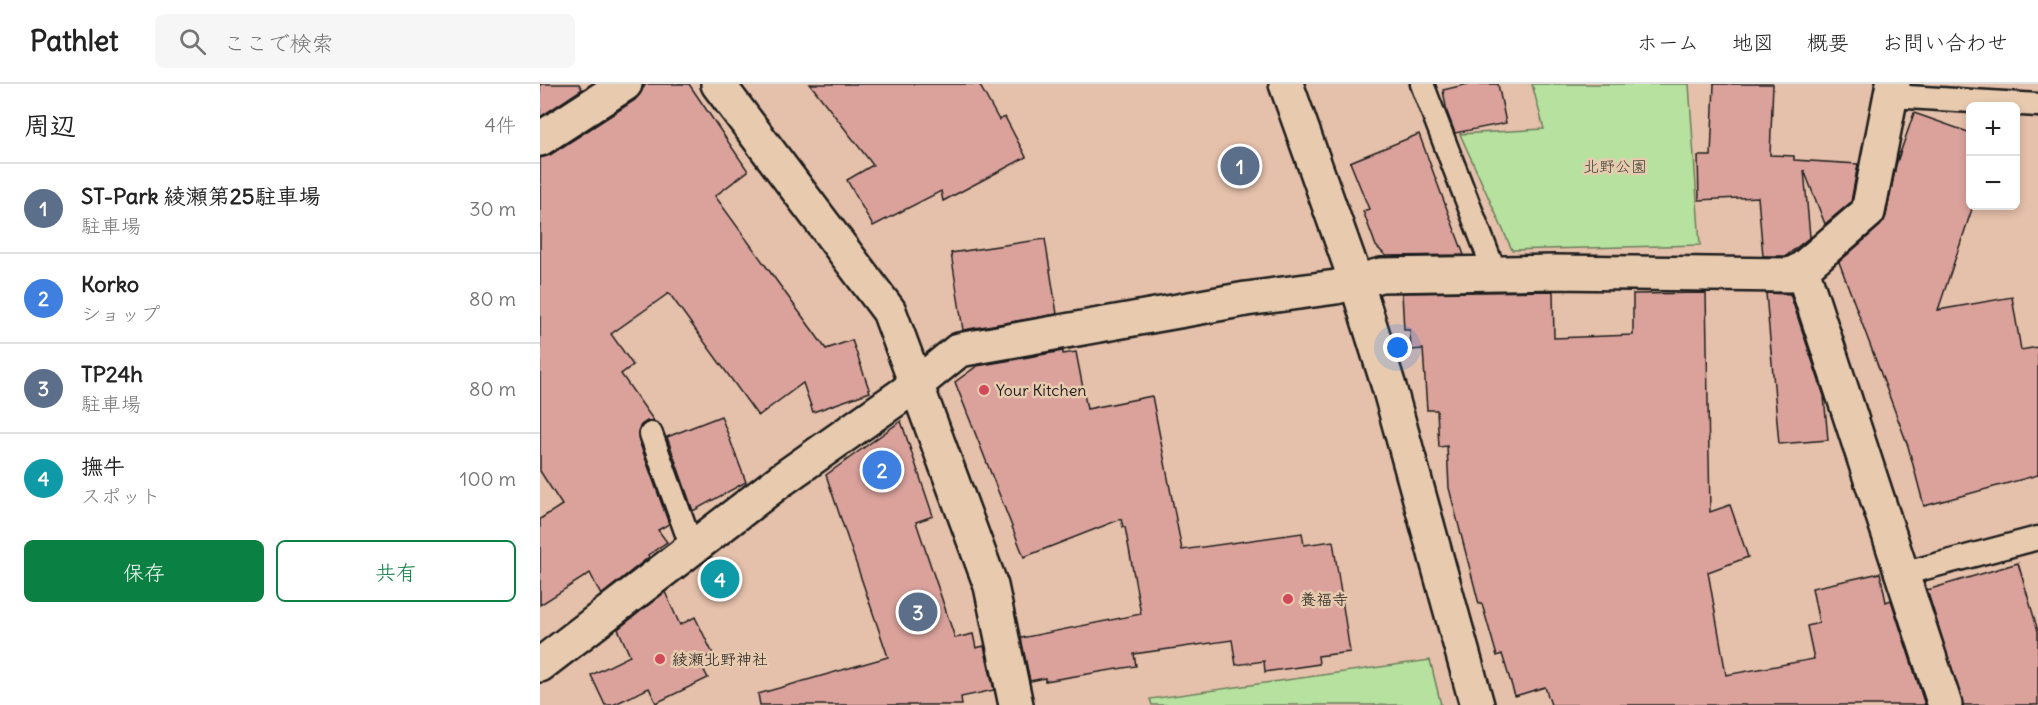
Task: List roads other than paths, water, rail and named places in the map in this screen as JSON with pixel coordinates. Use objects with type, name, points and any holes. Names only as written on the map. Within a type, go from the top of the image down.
[{"type":"street","points":[[540,139],[625,84]]},
{"type":"street","points":[[718,84],[889,312],[991,586],[1016,705]]},
{"type":"street","points":[[1286,84],[1356,281],[1389,387],[1478,705]]},
{"type":"street","points":[[540,664],[781,480],[916,385],[959,350],[1246,299],[1336,287],[1382,275],[1495,273],[1790,275],[1802,269],[1868,212],[1892,90]]},
{"type":"street","points":[[1802,269],[1944,705]]},
{"type":"lane","points":[[1422,84],[1495,273]]},
{"type":"lane","points":[[1892,90],[2038,105]]},
{"type":"lane","points":[[651,434],[692,548]]},
{"type":"lane","points":[[1902,574],[2038,538]]},
{"type":"place","name":"ST-Park 綾瀬第25駐車場","points":[[1240,166]]},
{"type":"place","name":"Your Kitchen","points":[[984,390]]},
{"type":"place","name":"Korko","points":[[882,470]]},
{"type":"place","name":"撫牛","points":[[720,579]]},
{"type":"place","name":"養福寺","points":[[1288,599]]},
{"type":"place","name":"TP24h","points":[[918,612]]},
{"type":"place","name":"綾瀬北野神社","points":[[660,659]]},
{"type":"park label","name":"北野公園","points":[[1615,166]]}]
